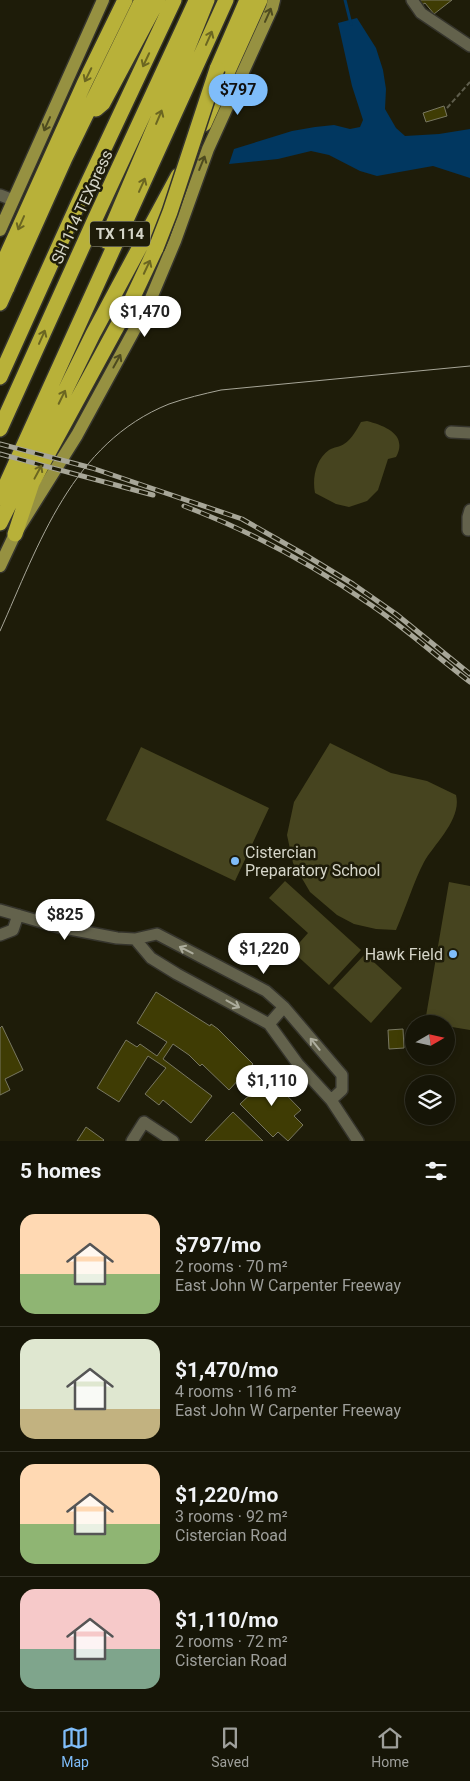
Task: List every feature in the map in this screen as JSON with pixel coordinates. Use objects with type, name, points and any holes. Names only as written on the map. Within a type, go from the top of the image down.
[{"type":"highway","points":[[7,288],[1,268],[84,84],[125,0]]},
{"type":"highway","points":[[0,303],[65,158],[142,0]]},
{"type":"highway","points":[[85,119],[103,103],[158,0]]},
{"type":"highway","name":"SH 114 TEXpress","points":[[0,377],[78,204],[174,0]]},
{"type":"highway","name":"SH 114 TEXpress","points":[[0,429],[197,0]]},
{"type":"highway","points":[[13,469],[19,444],[207,0]]},
{"type":"highway","name":"TX 114","points":[[0,498],[226,0]]},
{"type":"highway","points":[[15,534],[32,483],[132,299],[156,248],[170,212],[217,69],[247,0]]},
{"type":"highway","points":[[0,523],[93,334],[196,142],[260,0]]},
{"type":"main road","points":[[0,230],[103,0]]},
{"type":"main road","points":[[0,566],[15,534],[77,435],[149,303],[176,241],[208,149],[274,0]]},
{"type":"street","points":[[412,0],[421,12],[470,46]]},
{"type":"street","points":[[0,194],[13,200]]},
{"type":"street","points":[[149,303],[172,313]]},
{"type":"street","points":[[451,432],[470,433]]},
{"type":"street","points":[[468,530],[470,510]]},
{"type":"street","points":[[0,910],[59,927],[117,938],[135,939],[157,934],[266,991],[284,1007],[342,1076],[342,1090],[331,1100]]},
{"type":"street","points":[[0,935],[13,930],[18,915]]},
{"type":"street","points":[[135,939],[151,958],[269,1024],[298,1064],[331,1100],[358,1141]]},
{"type":"street","points":[[269,1024],[284,1007]]},
{"type":"street","points":[[132,1141],[144,1122],[170,1140]]},
{"type":"path","points":[[447,108],[470,82]]},
{"type":"shaded area","points":[[367,421],[388,429],[397,437],[399,443],[396,457],[388,459],[378,490],[367,501],[349,507],[336,504],[315,493],[316,469],[321,458],[329,450],[347,442],[361,422]]},
{"type":"shaded area","points":[[330,743],[391,773],[427,781],[456,795],[457,804],[451,822],[424,862],[396,930],[376,929],[354,924],[337,915],[310,892],[293,863],[287,835],[294,802]]},
{"type":"shaded area","points":[[141,747],[269,808],[235,881],[106,820]]},
{"type":"shaded area","points":[[285,881],[361,950],[329,985],[292,951],[308,933],[269,898]]},
{"type":"shaded area","name":"Hawk Field","points":[[449,882],[470,886],[470,1030],[455,1028],[455,1015],[426,1015]]},
{"type":"shaded area","points":[[365,954],[402,988],[371,1023],[333,988]]},
{"type":"water","points":[[357,18],[376,48],[383,70],[386,89],[385,109],[396,128],[405,136],[439,134],[470,129],[470,178],[433,166],[377,176],[360,171],[329,155],[311,151],[278,159],[229,164],[234,149],[292,131],[334,125],[350,129],[360,127],[363,120],[352,86],[338,23]]},
{"type":"building","points":[[418,0],[452,0],[434,14],[425,3],[422,5]]},
{"type":"building","points":[[444,106],[447,116],[426,122],[423,113]]},
{"type":"building","points":[[156,992],[210,1026],[211,1024],[218,1029],[253,1064],[229,1090],[202,1064],[200,1066],[189,1055],[173,1044],[163,1059],[212,1096],[191,1123],[163,1100],[159,1105],[145,1094],[166,1068],[148,1056],[119,1102],[97,1088],[126,1040],[137,1047],[140,1044],[157,1056],[167,1042],[137,1023]]},
{"type":"building","points":[[2,1026],[23,1070],[5,1079],[10,1090],[0,1095],[0,1028]]},
{"type":"building","points":[[403,1029],[404,1048],[389,1049],[388,1030]]},
{"type":"building","points":[[259,1067],[301,1110],[294,1116],[303,1125],[288,1141],[278,1132],[273,1137],[240,1104],[257,1088],[248,1078]]},
{"type":"building","points":[[233,1112],[263,1141],[205,1141]]},
{"type":"building","points":[[86,1127],[104,1140],[77,1141]]},
{"type":"waterway","points":[[345,0],[351,24]]},
{"type":"tram line","points":[[0,631],[29,564],[63,499],[83,470],[107,444],[135,421],[169,404],[221,390],[470,366]]},
{"type":"railway","points":[[0,444],[92,468],[242,519],[353,584],[396,614],[470,674]]},
{"type":"railway","points":[[0,454],[153,495]]},
{"type":"railway","points":[[184,506],[233,526],[327,576],[384,614],[470,682]]},
{"type":"place","name":"Cistercian Preparatory School","points":[[235,861]]},
{"type":"place","name":"Hawk Field","points":[[453,954]]}]
